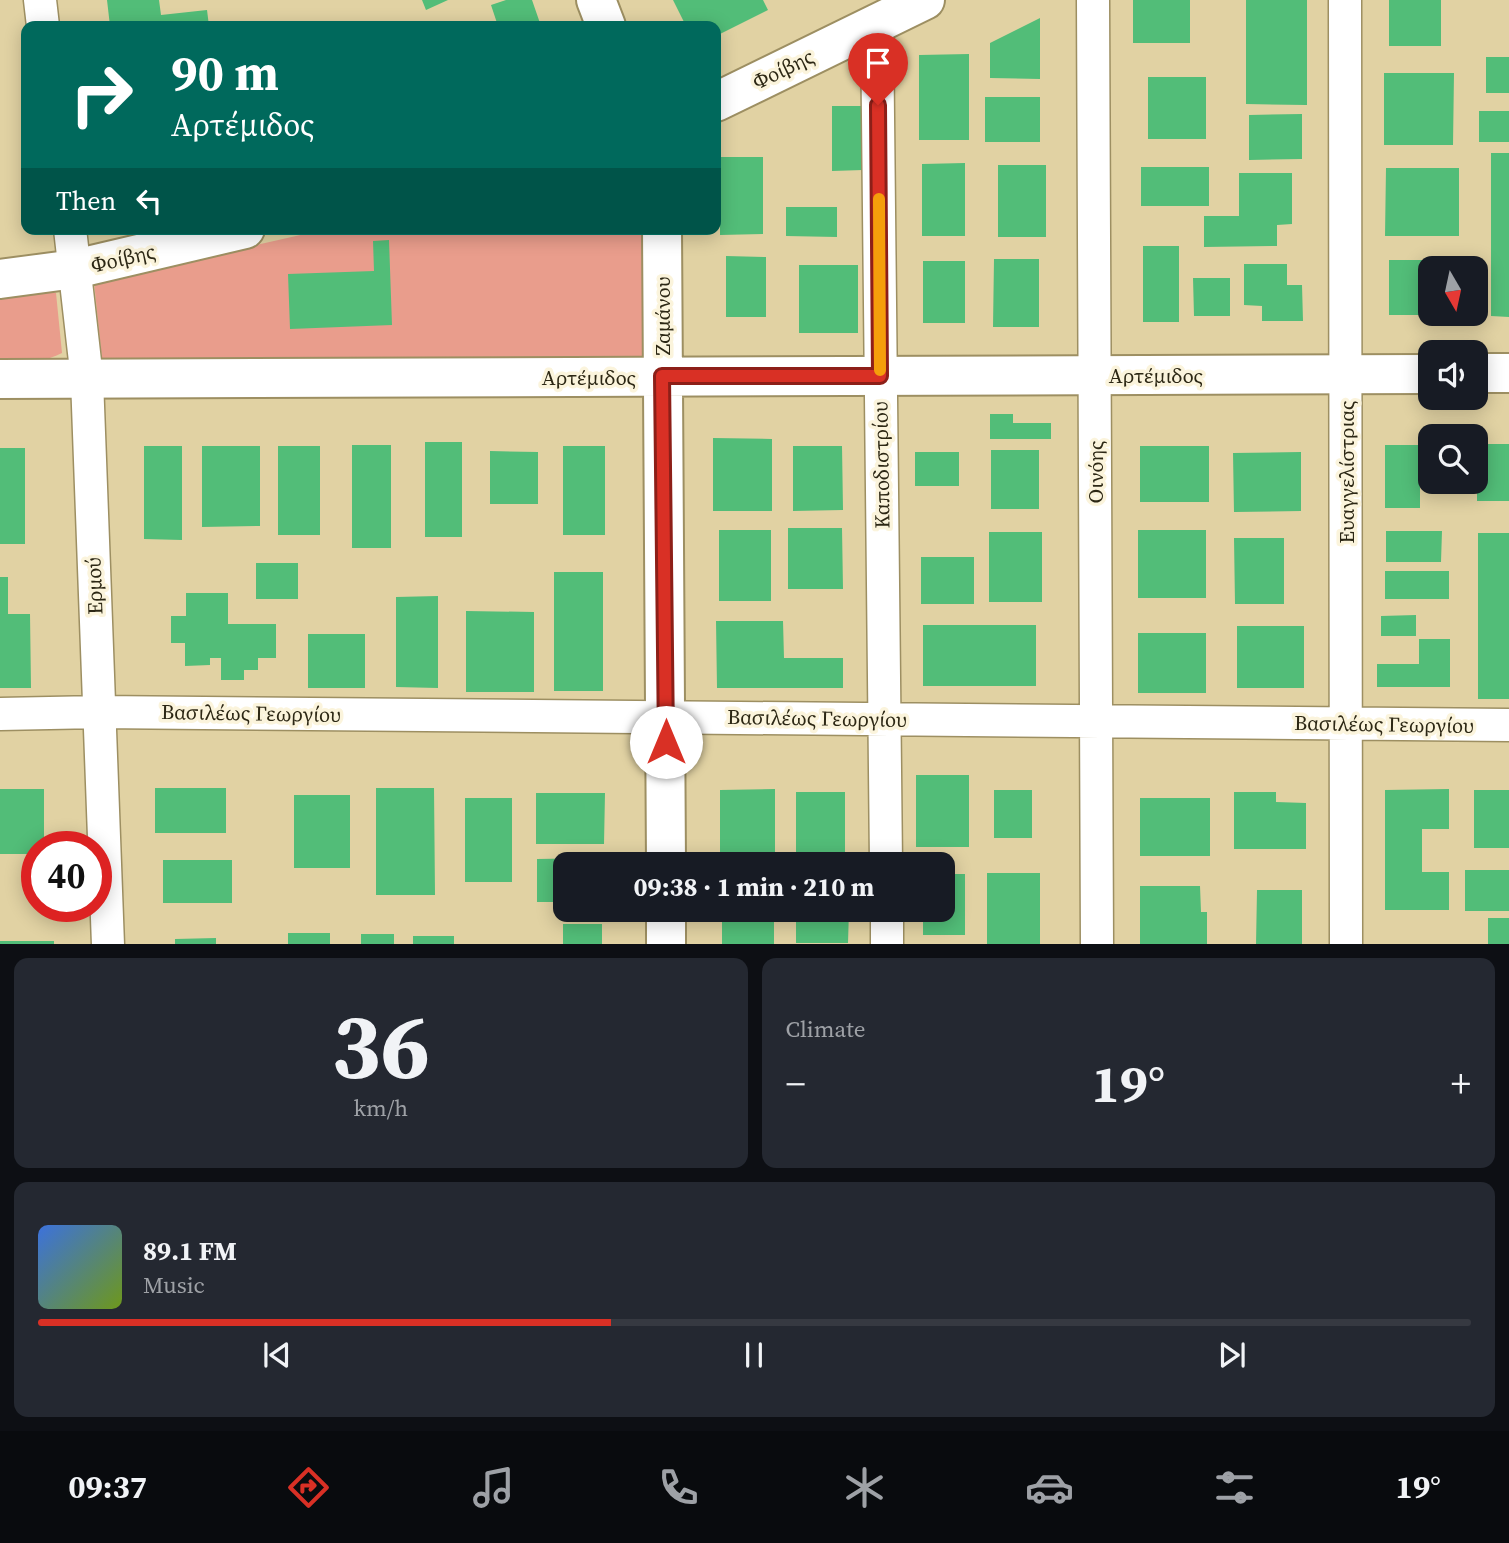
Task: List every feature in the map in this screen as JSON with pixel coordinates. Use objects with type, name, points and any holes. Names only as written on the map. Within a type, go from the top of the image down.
[{"type":"street","points":[[40,0],[42,21]]},
{"type":"street","points":[[596,0],[604,21]]},
{"type":"street","name":"Φοίβης","points":[[721,100],[925,0]]},
{"type":"street","name":"Οινόης","points":[[1093,0],[1097,944]]},
{"type":"street","name":"Ευαγγελίστριας","points":[[1345,0],[1346,944]]},
{"type":"street","name":"Καποδιστρίου","points":[[877,23],[886,852]]},
{"type":"street","name":"Ερμού","points":[[70,235],[87,379],[108,944]]},
{"type":"street","name":"Φοίβης","points":[[0,279],[75,269],[220,235]]},
{"type":"street","name":"Ζαμάνου","points":[[662,235],[666,852]]},
{"type":"street","name":"Αρτέμιδος","points":[[0,379],[1418,373]]},
{"type":"street","points":[[1488,373],[1509,373]]},
{"type":"street","name":"Βασιλέως Γεωργίου","points":[[0,714],[99,712],[1509,725]]},
{"type":"street","points":[[666,922],[666,944]]},
{"type":"street","points":[[887,922],[887,944]]},
{"type":"shaded area","points":[[301,235],[642,235],[642,367],[103,369],[94,282]]},
{"type":"shaded area","points":[[44,290],[56,293],[62,353],[40,360],[0,362],[0,296]]},
{"type":"building","points":[[107,0],[159,0],[161,15],[207,10],[208,21],[109,21]]},
{"type":"building","points":[[422,0],[448,0],[426,10]]},
{"type":"building","points":[[506,0],[532,0],[539,21],[496,21],[491,5]]},
{"type":"building","points":[[673,0],[763,0],[768,10],[721,34],[721,21],[684,21]]},
{"type":"building","points":[[1133,0],[1190,0],[1190,43],[1133,43]]},
{"type":"building","points":[[1246,0],[1307,0],[1307,105],[1246,104]]},
{"type":"building","points":[[1389,0],[1441,0],[1441,46],[1389,46]]},
{"type":"building","points":[[1040,18],[1040,79],[990,78],[990,43]]},
{"type":"building","points":[[969,54],[969,140],[919,140],[919,55]]},
{"type":"building","points":[[1486,57],[1509,57],[1509,93],[1486,93]]},
{"type":"building","points":[[1384,73],[1454,73],[1453,145],[1384,145]]},
{"type":"building","points":[[1148,77],[1206,77],[1206,139],[1148,139]]},
{"type":"building","points":[[985,97],[1040,97],[1040,142],[985,142]]},
{"type":"building","points":[[832,106],[863,106],[863,170],[832,171]]},
{"type":"building","points":[[1479,111],[1509,111],[1509,142],[1479,142]]},
{"type":"building","points":[[1302,114],[1302,159],[1249,160],[1249,115]]},
{"type":"building","points":[[1491,153],[1509,153],[1509,317],[1491,316]]},
{"type":"building","points":[[721,157],[763,157],[763,234],[721,235]]},
{"type":"building","points":[[965,163],[965,236],[922,236],[922,164]]},
{"type":"building","points":[[998,165],[1046,165],[1046,237],[998,237]]},
{"type":"building","points":[[1141,167],[1209,167],[1209,206],[1141,206]]},
{"type":"building","points":[[1386,168],[1459,168],[1459,236],[1385,236]]},
{"type":"building","points":[[1239,173],[1292,173],[1292,224],[1277,225],[1277,246],[1204,247],[1204,216],[1239,216]]},
{"type":"building","points":[[786,207],[837,207],[837,237],[786,236]]},
{"type":"building","points":[[389,240],[392,325],[290,329],[288,274],[374,271],[373,241]]},
{"type":"building","points":[[1143,246],[1179,246],[1179,322],[1143,322]]},
{"type":"building","points":[[726,256],[766,257],[766,317],[726,317]]},
{"type":"building","points":[[994,259],[1039,259],[1039,327],[993,327]]},
{"type":"building","points":[[1389,260],[1418,260],[1418,315],[1389,315]]},
{"type":"building","points":[[923,261],[965,261],[965,323],[923,323]]},
{"type":"building","points":[[1244,264],[1287,264],[1287,285],[1302,285],[1303,321],[1262,321],[1262,306],[1244,305]]},
{"type":"building","points":[[799,265],[858,265],[858,333],[799,333]]},
{"type":"building","points":[[1193,278],[1230,278],[1230,316],[1194,316]]},
{"type":"building","points":[[990,414],[1013,414],[1013,423],[1051,423],[1051,439],[990,439]]},
{"type":"building","points":[[713,438],[772,439],[772,511],[713,511]]},
{"type":"building","points":[[425,442],[462,442],[462,537],[425,537]]},
{"type":"building","points":[[1488,444],[1509,444],[1509,501],[1477,501],[1477,494],[1488,494]]},
{"type":"building","points":[[352,445],[391,445],[391,548],[352,548]]},
{"type":"building","points":[[1385,445],[1418,445],[1420,508],[1385,508]]},
{"type":"building","points":[[144,446],[182,446],[182,540],[144,539]]},
{"type":"building","points":[[202,446],[260,446],[260,526],[202,527]]},
{"type":"building","points":[[278,446],[320,446],[320,535],[278,535]]},
{"type":"building","points":[[563,446],[605,446],[605,535],[563,535]]},
{"type":"building","points":[[793,446],[842,446],[843,510],[793,511]]},
{"type":"building","points":[[1140,446],[1209,446],[1209,502],[1140,502]]},
{"type":"building","points":[[0,448],[25,448],[25,544],[0,544]]},
{"type":"building","points":[[991,450],[1039,450],[1039,509],[991,509]]},
{"type":"building","points":[[490,451],[538,452],[538,504],[490,504]]},
{"type":"building","points":[[915,452],[959,452],[959,486],[915,486]]},
{"type":"building","points":[[1301,452],[1301,511],[1234,512],[1233,453]]},
{"type":"building","points":[[788,528],[842,528],[843,589],[788,589]]},
{"type":"building","points":[[719,530],[771,530],[771,601],[719,601]]},
{"type":"building","points":[[1138,530],[1206,530],[1206,598],[1138,598]]},
{"type":"building","points":[[1386,531],[1442,531],[1441,562],[1386,562]]},
{"type":"building","points":[[989,532],[1042,532],[1042,602],[989,602]]},
{"type":"building","points":[[1478,533],[1509,533],[1509,699],[1478,699]]},
{"type":"building","points":[[1234,538],[1284,538],[1284,604],[1235,604]]},
{"type":"building","points":[[921,557],[974,557],[974,604],[921,604]]},
{"type":"building","points":[[256,563],[298,563],[298,599],[256,599]]},
{"type":"building","points":[[1385,571],[1449,571],[1449,599],[1385,599]]},
{"type":"building","points":[[554,572],[603,572],[603,691],[554,691]]},
{"type":"building","points":[[0,577],[8,577],[8,614],[30,614],[31,688],[0,688]]},
{"type":"building","points":[[186,593],[228,593],[228,624],[276,624],[276,658],[258,658],[258,670],[244,670],[244,680],[221,680],[221,658],[210,658],[210,665],[185,666],[185,643],[171,643],[171,616],[186,616]]},
{"type":"building","points":[[438,596],[438,688],[396,687],[396,597]]},
{"type":"building","points":[[466,611],[534,612],[534,692],[466,692]]},
{"type":"building","points":[[1416,615],[1416,636],[1381,636],[1381,616]]},
{"type":"building","points":[[716,621],[783,621],[784,658],[843,658],[843,688],[717,688]]},
{"type":"building","points":[[923,625],[1036,625],[1036,686],[923,686]]},
{"type":"building","points":[[1237,626],[1304,626],[1304,688],[1237,688]]},
{"type":"building","points":[[1138,633],[1206,633],[1206,693],[1138,693]]},
{"type":"building","points":[[308,634],[365,634],[365,688],[308,688]]},
{"type":"building","points":[[1419,639],[1450,639],[1450,687],[1377,687],[1377,664],[1419,664]]},
{"type":"building","points":[[916,775],[969,775],[969,847],[916,847]]},
{"type":"building","points":[[155,788],[226,788],[226,833],[155,833]]},
{"type":"building","points":[[376,788],[434,788],[435,895],[376,895]]},
{"type":"building","points":[[0,789],[44,789],[44,831],[21,831],[21,854],[0,854]]},
{"type":"building","points":[[775,789],[775,852],[720,852],[720,790]]},
{"type":"building","points":[[1449,789],[1449,829],[1422,829],[1422,872],[1449,872],[1449,910],[1385,910],[1385,790]]},
{"type":"building","points":[[994,790],[1032,790],[1032,838],[994,838]]},
{"type":"building","points":[[1474,790],[1509,790],[1509,848],[1474,848]]},
{"type":"building","points":[[796,792],[845,792],[845,852],[796,852]]},
{"type":"building","points":[[1234,792],[1276,792],[1276,802],[1306,803],[1306,849],[1234,849]]},
{"type":"building","points":[[536,793],[605,793],[604,844],[536,844]]},
{"type":"building","points":[[294,795],[350,795],[350,868],[294,868]]},
{"type":"building","points":[[465,798],[512,798],[512,882],[465,882]]},
{"type":"building","points":[[1140,798],[1210,798],[1210,856],[1140,856]]},
{"type":"building","points":[[537,859],[553,859],[553,902],[537,902]]},
{"type":"building","points":[[163,860],[232,860],[232,903],[163,903]]},
{"type":"building","points":[[1465,870],[1509,870],[1509,911],[1465,911]]},
{"type":"building","points":[[987,873],[1040,873],[1040,944],[987,944]]},
{"type":"building","points":[[955,874],[965,874],[965,935],[923,935],[923,922],[955,922]]},
{"type":"building","points":[[1140,886],[1200,886],[1201,912],[1207,912],[1207,944],[1140,944]]},
{"type":"building","points":[[1257,890],[1302,890],[1302,944],[1256,944]]},
{"type":"building","points":[[1488,918],[1509,918],[1509,944],[1488,944]]},
{"type":"building","points":[[722,922],[774,922],[774,944],[722,944]]},
{"type":"building","points":[[796,922],[849,922],[848,943],[796,943]]},
{"type":"building","points":[[563,924],[602,924],[602,944],[563,944]]},
{"type":"building","points":[[288,933],[330,933],[330,944],[288,944]]},
{"type":"building","points":[[361,934],[394,934],[394,944],[361,944]]},
{"type":"building","points":[[413,936],[454,936],[454,944],[413,944]]},
{"type":"building","points":[[216,938],[216,944],[175,944],[175,939]]},
{"type":"building","points":[[0,941],[54,941],[54,944],[0,944]]},
{"type":"slow traffic","points":[[879,199],[880,370]]},
{"type":"route","points":[[666,742],[662,376],[880,376],[878,105]]}]
